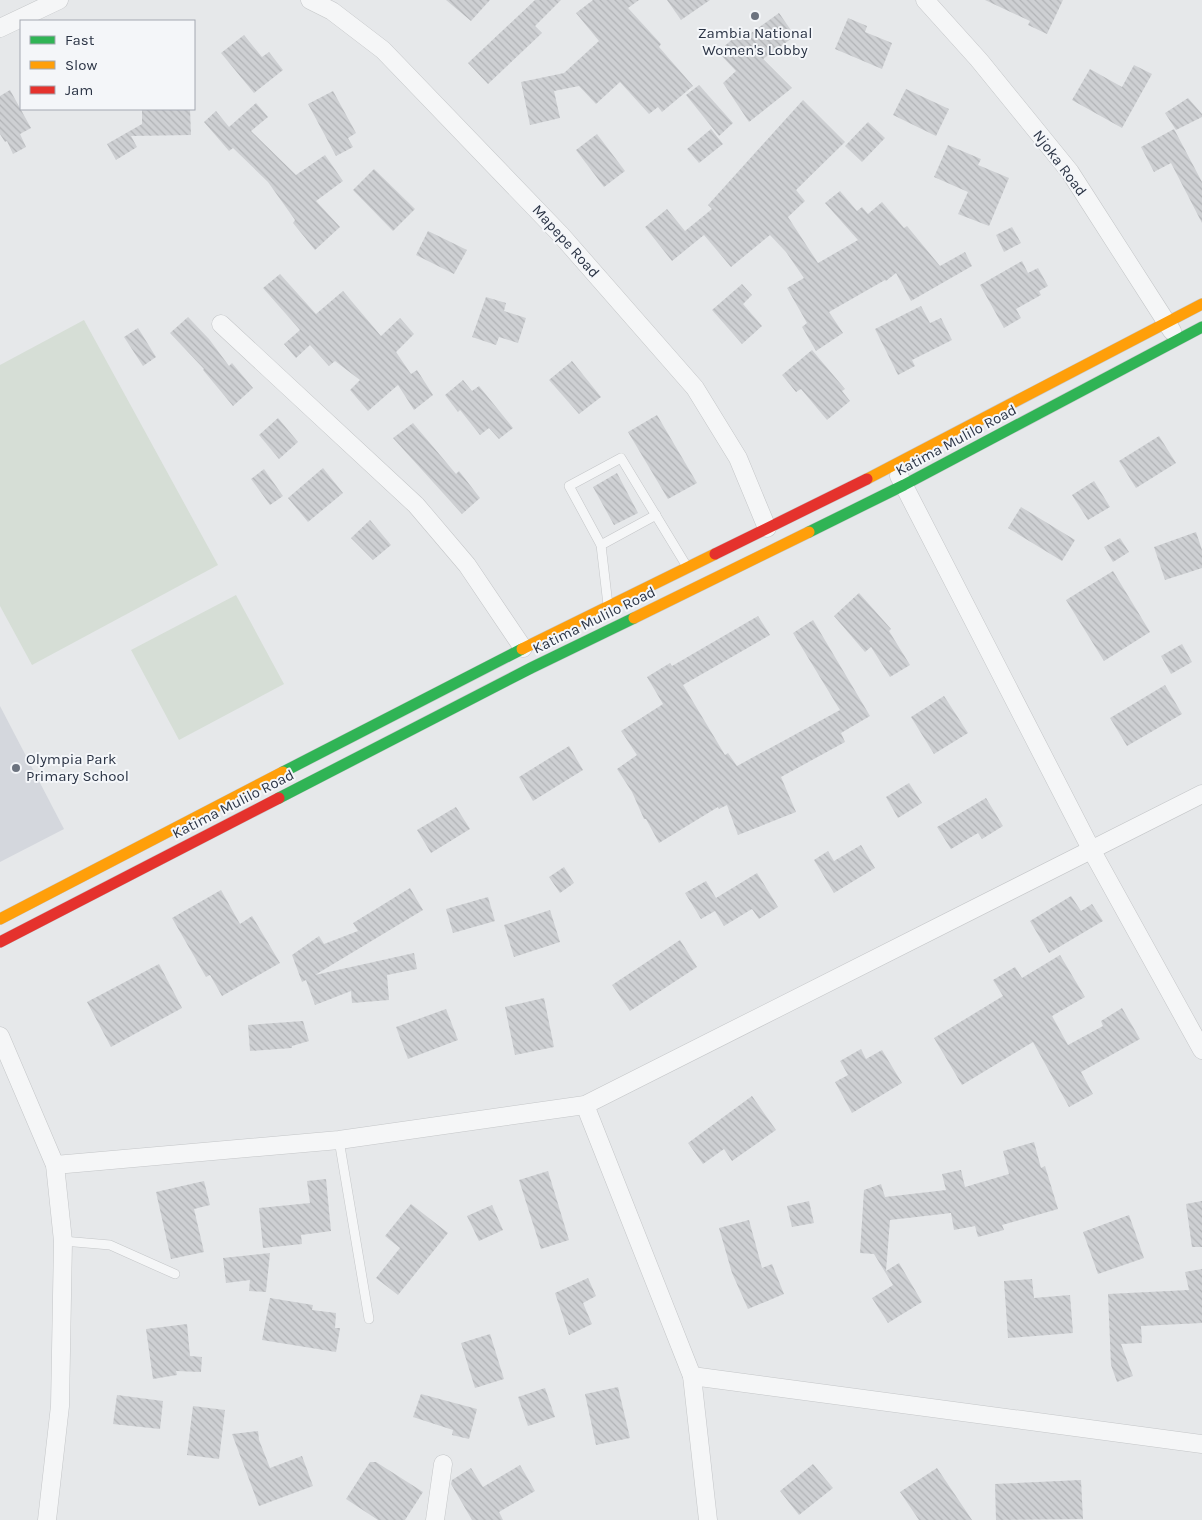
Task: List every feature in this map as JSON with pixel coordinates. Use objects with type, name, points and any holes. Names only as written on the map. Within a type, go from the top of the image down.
[{"type":"main road","name":"Katima Mulilo Road","points":[[0,919],[523,648],[613,616],[692,577],[767,528],[894,466],[1202,304]]},
{"type":"main road","name":"Katima Mulilo Road","points":[[0,942],[514,677],[613,616],[692,577],[904,485],[1202,327]]},
{"type":"street","points":[[0,28],[58,0]]},
{"type":"street","name":"Mapepe Road","points":[[310,0],[338,5],[383,50],[561,234],[695,388],[738,458],[767,528]]},
{"type":"street","name":"Njoka Road","points":[[925,0],[979,60],[1070,172],[1177,340]]},
{"type":"street","points":[[222,324],[416,505],[467,565],[523,648]]},
{"type":"street","points":[[894,466],[1092,851],[1202,1050]]},
{"type":"street","points":[[55,1165],[339,1140],[585,1105],[1202,794]]},
{"type":"street","points":[[0,1036],[55,1165],[63,1241],[60,1406],[47,1520]]},
{"type":"street","points":[[585,1105],[692,1376],[708,1520]]},
{"type":"street","points":[[692,1376],[1202,1444]]},
{"type":"street","points":[[435,1520],[444,1464]]},
{"type":"lane","points":[[613,616],[601,545],[569,486],[621,458],[692,577]]},
{"type":"lane","points":[[601,545],[656,515]]},
{"type":"lane","points":[[339,1140],[369,1319]]},
{"type":"lane","points":[[63,1241],[110,1246],[175,1274]]},
{"type":"shaded area","points":[[84,320],[218,565],[32,665],[0,606],[0,365]]},
{"type":"shaded area","points":[[236,595],[284,684],[179,740],[131,650]]},
{"type":"shaded area","name":"Olympia Park Primary School","points":[[0,706],[64,829],[0,862]]},
{"type":"building","points":[[446,0],[490,0],[471,21]]},
{"type":"building","points":[[535,0],[561,0],[535,26],[542,33],[488,84],[468,63]]},
{"type":"building","points":[[593,0],[639,0],[628,8],[661,44],[659,47],[693,86],[662,112],[658,107],[649,114],[620,82],[596,104],[579,86],[554,91],[560,118],[530,125],[521,82],[564,73],[599,41],[576,13]]},
{"type":"building","points":[[667,0],[710,0],[681,20]]},
{"type":"building","points":[[985,0],[1063,0],[1047,34],[1028,25],[1030,21]]},
{"type":"building","points":[[779,13],[795,36],[763,59],[792,88],[749,122],[723,83],[736,71],[718,52],[738,34],[743,39]]},
{"type":"building","points":[[848,18],[867,26],[865,32],[892,43],[882,69],[835,49]]},
{"type":"building","points":[[244,35],[262,57],[269,52],[283,70],[254,93],[221,53]]},
{"type":"building","points":[[1134,65],[1152,74],[1122,128],[1072,100],[1090,69],[1122,87]]},
{"type":"building","points":[[699,85],[733,123],[719,136],[686,95]]},
{"type":"building","points":[[906,89],[949,109],[936,136],[893,115]]},
{"type":"building","points":[[10,90],[31,128],[20,134],[26,147],[13,154],[7,141],[5,142],[0,134],[0,96]]},
{"type":"building","points":[[333,91],[356,133],[348,138],[353,147],[336,156],[308,104]]},
{"type":"building","points":[[1188,98],[1202,114],[1202,117],[1176,130],[1165,113]]},
{"type":"building","points":[[803,100],[845,142],[796,190],[805,201],[788,217],[818,263],[858,240],[825,203],[840,191],[857,211],[862,207],[868,214],[882,202],[904,228],[907,226],[940,266],[965,252],[972,266],[911,301],[896,273],[886,281],[829,312],[843,333],[816,351],[802,327],[807,323],[787,288],[804,278],[786,252],[770,235],[731,267],[704,235],[672,261],[645,227],[667,209],[685,231],[712,209],[708,205]]},
{"type":"building","points":[[256,103],[268,117],[251,131],[296,175],[325,155],[343,181],[316,201],[340,227],[315,250],[293,223],[295,220],[268,182],[233,148],[229,151],[204,122],[216,111],[229,127]]},
{"type":"building","points":[[142,110],[190,110],[191,135],[131,136],[137,147],[116,160],[107,144],[142,124]]},
{"type":"building","points":[[868,122],[885,138],[862,162],[845,146]]},
{"type":"building","points":[[711,129],[723,144],[699,163],[687,149]]},
{"type":"building","points":[[1174,129],[1202,182],[1202,223],[1171,163],[1154,172],[1141,147]]},
{"type":"building","points":[[597,134],[625,171],[604,187],[576,150]]},
{"type":"building","points":[[948,145],[981,159],[978,165],[1009,178],[989,226],[958,214],[968,192],[934,177]]},
{"type":"building","points":[[374,169],[415,209],[393,231],[353,190]]},
{"type":"building","points":[[1012,227],[1021,243],[1004,252],[996,235]]},
{"type":"building","points":[[428,231],[467,250],[454,274],[416,255]]},
{"type":"building","points":[[1022,261],[1028,273],[1038,268],[1048,286],[1039,291],[1041,295],[1016,309],[1021,318],[1004,328],[980,285]]},
{"type":"building","points":[[280,274],[316,314],[343,291],[381,336],[400,318],[414,334],[396,352],[411,374],[417,370],[433,395],[414,410],[398,385],[368,411],[350,390],[360,380],[335,361],[329,366],[310,345],[296,358],[284,344],[300,330],[263,288]]},
{"type":"building","points":[[742,284],[752,295],[743,304],[762,326],[742,344],[712,310]]},
{"type":"building","points":[[486,297],[506,303],[504,311],[526,318],[518,343],[499,337],[496,345],[472,337]]},
{"type":"building","points":[[921,306],[930,323],[941,318],[952,340],[912,360],[915,366],[898,375],[875,329]]},
{"type":"building","points":[[188,317],[209,339],[229,366],[232,363],[253,388],[233,406],[204,369],[170,333]]},
{"type":"building","points":[[138,328],[156,357],[143,366],[124,337]]},
{"type":"building","points":[[812,350],[845,389],[842,391],[850,401],[827,420],[801,389],[796,392],[782,375]]},
{"type":"building","points":[[572,361],[601,397],[579,414],[549,380]]},
{"type":"building","points":[[463,380],[472,391],[479,386],[513,428],[499,439],[489,428],[480,435],[445,395]]},
{"type":"building","points":[[657,415],[697,483],[668,499],[628,432]]},
{"type":"building","points":[[278,418],[298,442],[279,459],[259,435]]},
{"type":"building","points":[[413,423],[456,474],[459,471],[480,498],[462,514],[393,438]]},
{"type":"building","points":[[1159,436],[1176,463],[1136,488],[1119,461]]},
{"type":"building","points":[[323,468],[343,493],[308,522],[288,498]]},
{"type":"building","points":[[264,469],[283,496],[270,505],[251,479]]},
{"type":"building","points":[[617,473],[638,513],[614,525],[593,487]]},
{"type":"building","points":[[1094,481],[1110,507],[1088,520],[1072,495]]},
{"type":"building","points":[[1021,507],[1075,540],[1062,561],[1008,528]]},
{"type":"building","points":[[370,520],[391,545],[373,560],[351,538]]},
{"type":"building","points":[[1196,532],[1202,550],[1202,568],[1165,580],[1154,547]]},
{"type":"building","points":[[1120,538],[1129,552],[1113,562],[1104,547]]},
{"type":"building","points":[[1113,571],[1150,632],[1104,661],[1066,600]]},
{"type":"building","points":[[859,593],[891,629],[889,631],[910,665],[890,677],[871,647],[865,652],[834,616]]},
{"type":"building","points":[[758,616],[770,635],[683,685],[725,755],[728,753],[737,766],[840,710],[793,633],[813,620],[870,716],[841,733],[845,742],[781,777],[796,812],[738,835],[727,805],[719,809],[718,807],[659,843],[646,819],[644,819],[632,792],[617,769],[637,755],[621,731],[663,704],[647,677],[670,663],[672,666]]},
{"type":"building","points":[[1182,644],[1192,662],[1171,674],[1161,656]]},
{"type":"building","points":[[1165,685],[1182,714],[1127,746],[1110,718]]},
{"type":"building","points":[[944,696],[968,733],[934,754],[911,717]]},
{"type":"building","points":[[569,746],[583,770],[533,801],[519,777]]},
{"type":"building","points":[[909,783],[922,803],[898,818],[886,797]]},
{"type":"building","points":[[986,798],[1003,826],[982,839],[978,833],[951,849],[937,827]]},
{"type":"building","points":[[456,807],[470,829],[431,853],[417,830]]},
{"type":"building","points":[[861,845],[875,868],[834,893],[814,860],[828,851],[834,861]]},
{"type":"building","points":[[564,867],[574,883],[560,893],[549,877]]},
{"type":"building","points":[[757,873],[778,907],[759,919],[752,909],[724,926],[715,911],[701,919],[685,893],[706,881],[716,898]]},
{"type":"building","points":[[410,888],[423,910],[315,975],[414,953],[417,969],[387,975],[389,1000],[352,1003],[351,991],[315,1005],[306,980],[302,982],[292,955],[319,936],[324,944],[358,931],[353,923]]},
{"type":"building","points":[[221,890],[240,924],[252,916],[280,963],[222,996],[210,975],[206,977],[172,918]]},
{"type":"building","points":[[1071,896],[1081,911],[1092,904],[1103,921],[1049,953],[1030,921]]},
{"type":"building","points":[[488,897],[495,921],[453,933],[446,909]]},
{"type":"building","points":[[550,910],[560,942],[514,957],[504,925]]},
{"type":"building","points":[[680,940],[697,967],[630,1011],[612,985]]},
{"type":"building","points":[[1060,955],[1085,997],[1052,1016],[1068,1045],[1103,1026],[1101,1021],[1122,1008],[1140,1039],[1081,1072],[1093,1094],[1069,1107],[1033,1042],[962,1085],[934,1038],[1003,996],[993,980],[1015,967],[1022,978]]},
{"type":"building","points":[[159,964],[182,1008],[111,1047],[87,1002]]},
{"type":"building","points":[[544,998],[554,1047],[515,1055],[505,1007]]},
{"type":"building","points":[[446,1009],[458,1040],[408,1059],[396,1027]]},
{"type":"building","points":[[303,1021],[309,1041],[292,1046],[292,1048],[250,1051],[248,1025]]},
{"type":"building","points":[[861,1049],[866,1059],[882,1050],[902,1083],[852,1113],[835,1082],[848,1075],[840,1061]]},
{"type":"building","points":[[752,1096],[776,1130],[732,1161],[724,1149],[703,1164],[688,1143]]},
{"type":"building","points":[[1034,1142],[1041,1168],[1045,1166],[1058,1209],[1002,1225],[1004,1230],[978,1237],[975,1226],[954,1230],[951,1213],[890,1220],[886,1271],[899,1263],[922,1302],[888,1323],[872,1298],[893,1285],[874,1254],[860,1253],[864,1190],[881,1184],[885,1197],[946,1190],[942,1174],[961,1170],[965,1187],[1009,1174],[1003,1151]]},
{"type":"building","points":[[548,1171],[569,1240],[541,1249],[519,1180]]},
{"type":"building","points":[[326,1179],[331,1231],[301,1235],[302,1244],[263,1248],[259,1208],[310,1203],[307,1181]]},
{"type":"building","points":[[204,1181],[210,1205],[194,1209],[204,1252],[171,1259],[156,1192]]},
{"type":"building","points":[[809,1201],[814,1223],[792,1227],[787,1206]]},
{"type":"building","points":[[1202,1201],[1202,1247],[1192,1247],[1186,1204]]},
{"type":"building","points":[[411,1204],[448,1233],[398,1295],[376,1278],[400,1248],[385,1236]]},
{"type":"building","points":[[492,1205],[503,1230],[479,1241],[467,1216]]},
{"type":"building","points":[[1129,1215],[1144,1258],[1098,1274],[1083,1232]]},
{"type":"building","points":[[749,1220],[762,1268],[772,1264],[784,1294],[748,1309],[732,1273],[719,1228]]},
{"type":"building","points":[[270,1253],[266,1292],[249,1291],[250,1280],[226,1283],[223,1258]]},
{"type":"building","points":[[1202,1269],[1202,1323],[1141,1326],[1142,1343],[1121,1344],[1133,1376],[1117,1382],[1111,1365],[1108,1294],[1189,1290],[1185,1272]]},
{"type":"building","points":[[588,1278],[596,1296],[583,1303],[592,1324],[569,1335],[555,1293]]},
{"type":"building","points":[[1032,1279],[1034,1298],[1070,1295],[1073,1333],[1008,1338],[1004,1281]]},
{"type":"building","points":[[270,1298],[313,1305],[312,1310],[336,1313],[335,1328],[340,1328],[336,1352],[262,1340]]},
{"type":"building","points":[[187,1324],[190,1356],[202,1357],[201,1372],[176,1371],[177,1375],[153,1379],[146,1329]]},
{"type":"building","points":[[490,1334],[504,1379],[475,1388],[461,1343]]},
{"type":"building","points":[[618,1387],[630,1438],[596,1445],[585,1394]]},
{"type":"building","points":[[545,1388],[555,1417],[528,1426],[518,1397]]},
{"type":"building","points":[[421,1394],[477,1409],[469,1439],[452,1435],[453,1430],[413,1417]]},
{"type":"building","points":[[117,1395],[163,1401],[160,1429],[113,1424]]},
{"type":"building","points":[[193,1406],[225,1410],[219,1459],[187,1455]]},
{"type":"building","points":[[258,1431],[259,1440],[270,1468],[302,1456],[313,1486],[259,1506],[232,1434]]},
{"type":"building","points":[[370,1462],[376,1462],[423,1492],[405,1520],[378,1520],[346,1499]]},
{"type":"building","points":[[813,1464],[833,1488],[799,1515],[780,1491]]},
{"type":"building","points":[[520,1465],[535,1491],[499,1512],[503,1520],[472,1520],[451,1484],[452,1480],[471,1468],[483,1487]]},
{"type":"building","points":[[937,1468],[972,1520],[919,1520],[900,1492]]},
{"type":"building","points":[[1081,1480],[1083,1519],[996,1520],[995,1484]]},
{"type":"traffic: fast","points":[[809,532],[904,485],[1202,327]]},
{"type":"traffic: fast","points":[[279,798],[531,668],[634,618]]},
{"type":"traffic: fast","points":[[283,772],[522,649]]},
{"type":"traffic: slow","points":[[867,479],[1202,304]]},
{"type":"traffic: slow","points":[[634,618],[809,532]]},
{"type":"traffic: slow","points":[[522,649],[715,554]]},
{"type":"traffic: slow","points":[[0,919],[283,772]]},
{"type":"traffic: jam","points":[[715,554],[867,479]]},
{"type":"traffic: jam","points":[[0,942],[279,798]]},
{"type":"place","name":"Zambia National Women's Lobby","points":[[755,16]]},
{"type":"place","name":"Olympia Park Primary School","points":[[16,768]]}]
